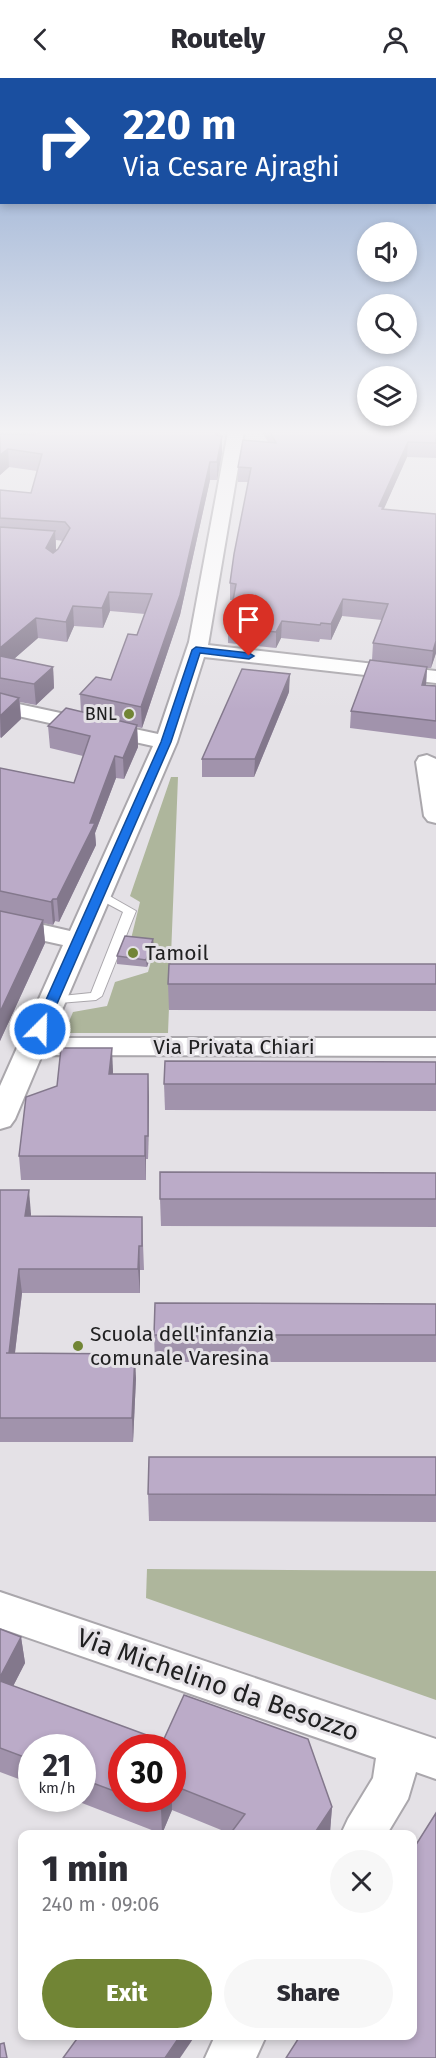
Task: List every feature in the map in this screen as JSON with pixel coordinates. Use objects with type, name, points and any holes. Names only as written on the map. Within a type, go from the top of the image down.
[{"type":"street","points":[[0,1119],[42,1046],[52,1000],[166,742],[196,650],[219,524]]},
{"type":"street","points":[[196,650],[436,677]]},
{"type":"street","points":[[0,706],[166,742]]},
{"type":"street","points":[[427,762],[436,816]]},
{"type":"street","points":[[0,924],[78,941]]},
{"type":"street","name":"Via Privata Chiari","points":[[42,1046],[436,1047]]},
{"type":"street","name":"Via Michelino da Besozzo","points":[[0,1610],[418,1753]]},
{"type":"street","points":[[365,1830],[393,1784],[418,1753]]},
{"type":"street","points":[[229,2058],[240,2040]]},
{"type":"lane","points":[[52,1000],[96,996],[130,911],[99,894]]},
{"type":"green space","points":[[171,777],[178,777],[168,1033],[67,1033],[65,1031],[73,1012],[107,1006],[115,982],[148,972],[156,944],[131,939],[140,902],[130,896]]},
{"type":"green space","points":[[147,1569],[436,1571],[436,1700],[146,1598]]},
{"type":"building","points":[[67,524],[196,524],[180,595],[141,707],[80,694],[96,677],[111,680],[128,634],[137,635],[152,594],[109,592],[102,608],[73,606],[66,622],[36,618],[0,648],[0,527],[55,531],[46,548],[53,553],[58,549],[70,528]]},
{"type":"building","points":[[240,524],[436,524],[436,641],[433,651],[373,643],[388,604],[343,599],[331,624],[282,621],[276,632],[228,627],[236,584],[230,583]]},
{"type":"building","points":[[0,656],[53,667],[34,684],[0,678]]},
{"type":"building","points":[[370,660],[427,667],[422,685],[436,686],[436,721],[351,711]]},
{"type":"building","points":[[242,669],[290,674],[255,759],[202,759]]},
{"type":"building","points":[[0,693],[19,698],[0,716]]},
{"type":"building","points":[[66,708],[137,725],[123,758],[115,756],[90,823],[95,823],[57,899],[51,902],[0,891],[0,768],[74,783],[90,736],[48,726]]},
{"type":"building","points":[[0,911],[43,920],[0,1012]]},
{"type":"building","points":[[125,936],[153,939],[146,960],[117,956]]},
{"type":"building","points":[[169,964],[436,964],[436,984],[168,984]]},
{"type":"building","points":[[61,1048],[112,1048],[109,1074],[148,1074],[148,1136],[145,1136],[145,1156],[19,1156],[26,1097],[57,1086]]},
{"type":"building","points":[[165,1061],[436,1062],[436,1084],[164,1084]]},
{"type":"building","points":[[160,1172],[436,1173],[436,1199],[160,1199]]},
{"type":"building","points":[[0,1190],[29,1190],[25,1216],[142,1217],[142,1246],[139,1246],[138,1269],[19,1269],[9,1353],[6,1353],[135,1354],[132,1418],[0,1418]]},
{"type":"building","points":[[155,1303],[436,1304],[436,1335],[154,1335]]},
{"type":"building","points":[[149,1457],[436,1457],[436,1495],[148,1494]]},
{"type":"building","points":[[0,1629],[21,1637],[0,1677]]},
{"type":"building","points":[[0,1681],[144,1734],[108,1734],[108,1789],[96,1784],[96,1734],[18,1734],[18,1755],[0,1748]]},
{"type":"building","points":[[184,1695],[308,1739],[332,1807],[317,1830],[233,1830],[245,1814],[186,1791],[186,1734],[166,1734]]},
{"type":"building","points":[[436,1813],[436,2058],[286,2058],[297,2040],[417,2040],[417,1843]]},
{"type":"building","points":[[76,2040],[177,2040],[165,2058],[63,2058]]},
{"type":"building","points":[[4,2043],[7,2058],[0,2058],[0,2044]]},
{"type":"place","name":"BNL","points":[[129,714]]},
{"type":"place","name":"Tamoil","points":[[133,953]]},
{"type":"place","name":"Scuola dell'infanzia comunale Varesina","points":[[78,1346]]},
{"type":"route","points":[[40,1029],[166,742],[196,650],[249,656]]}]
